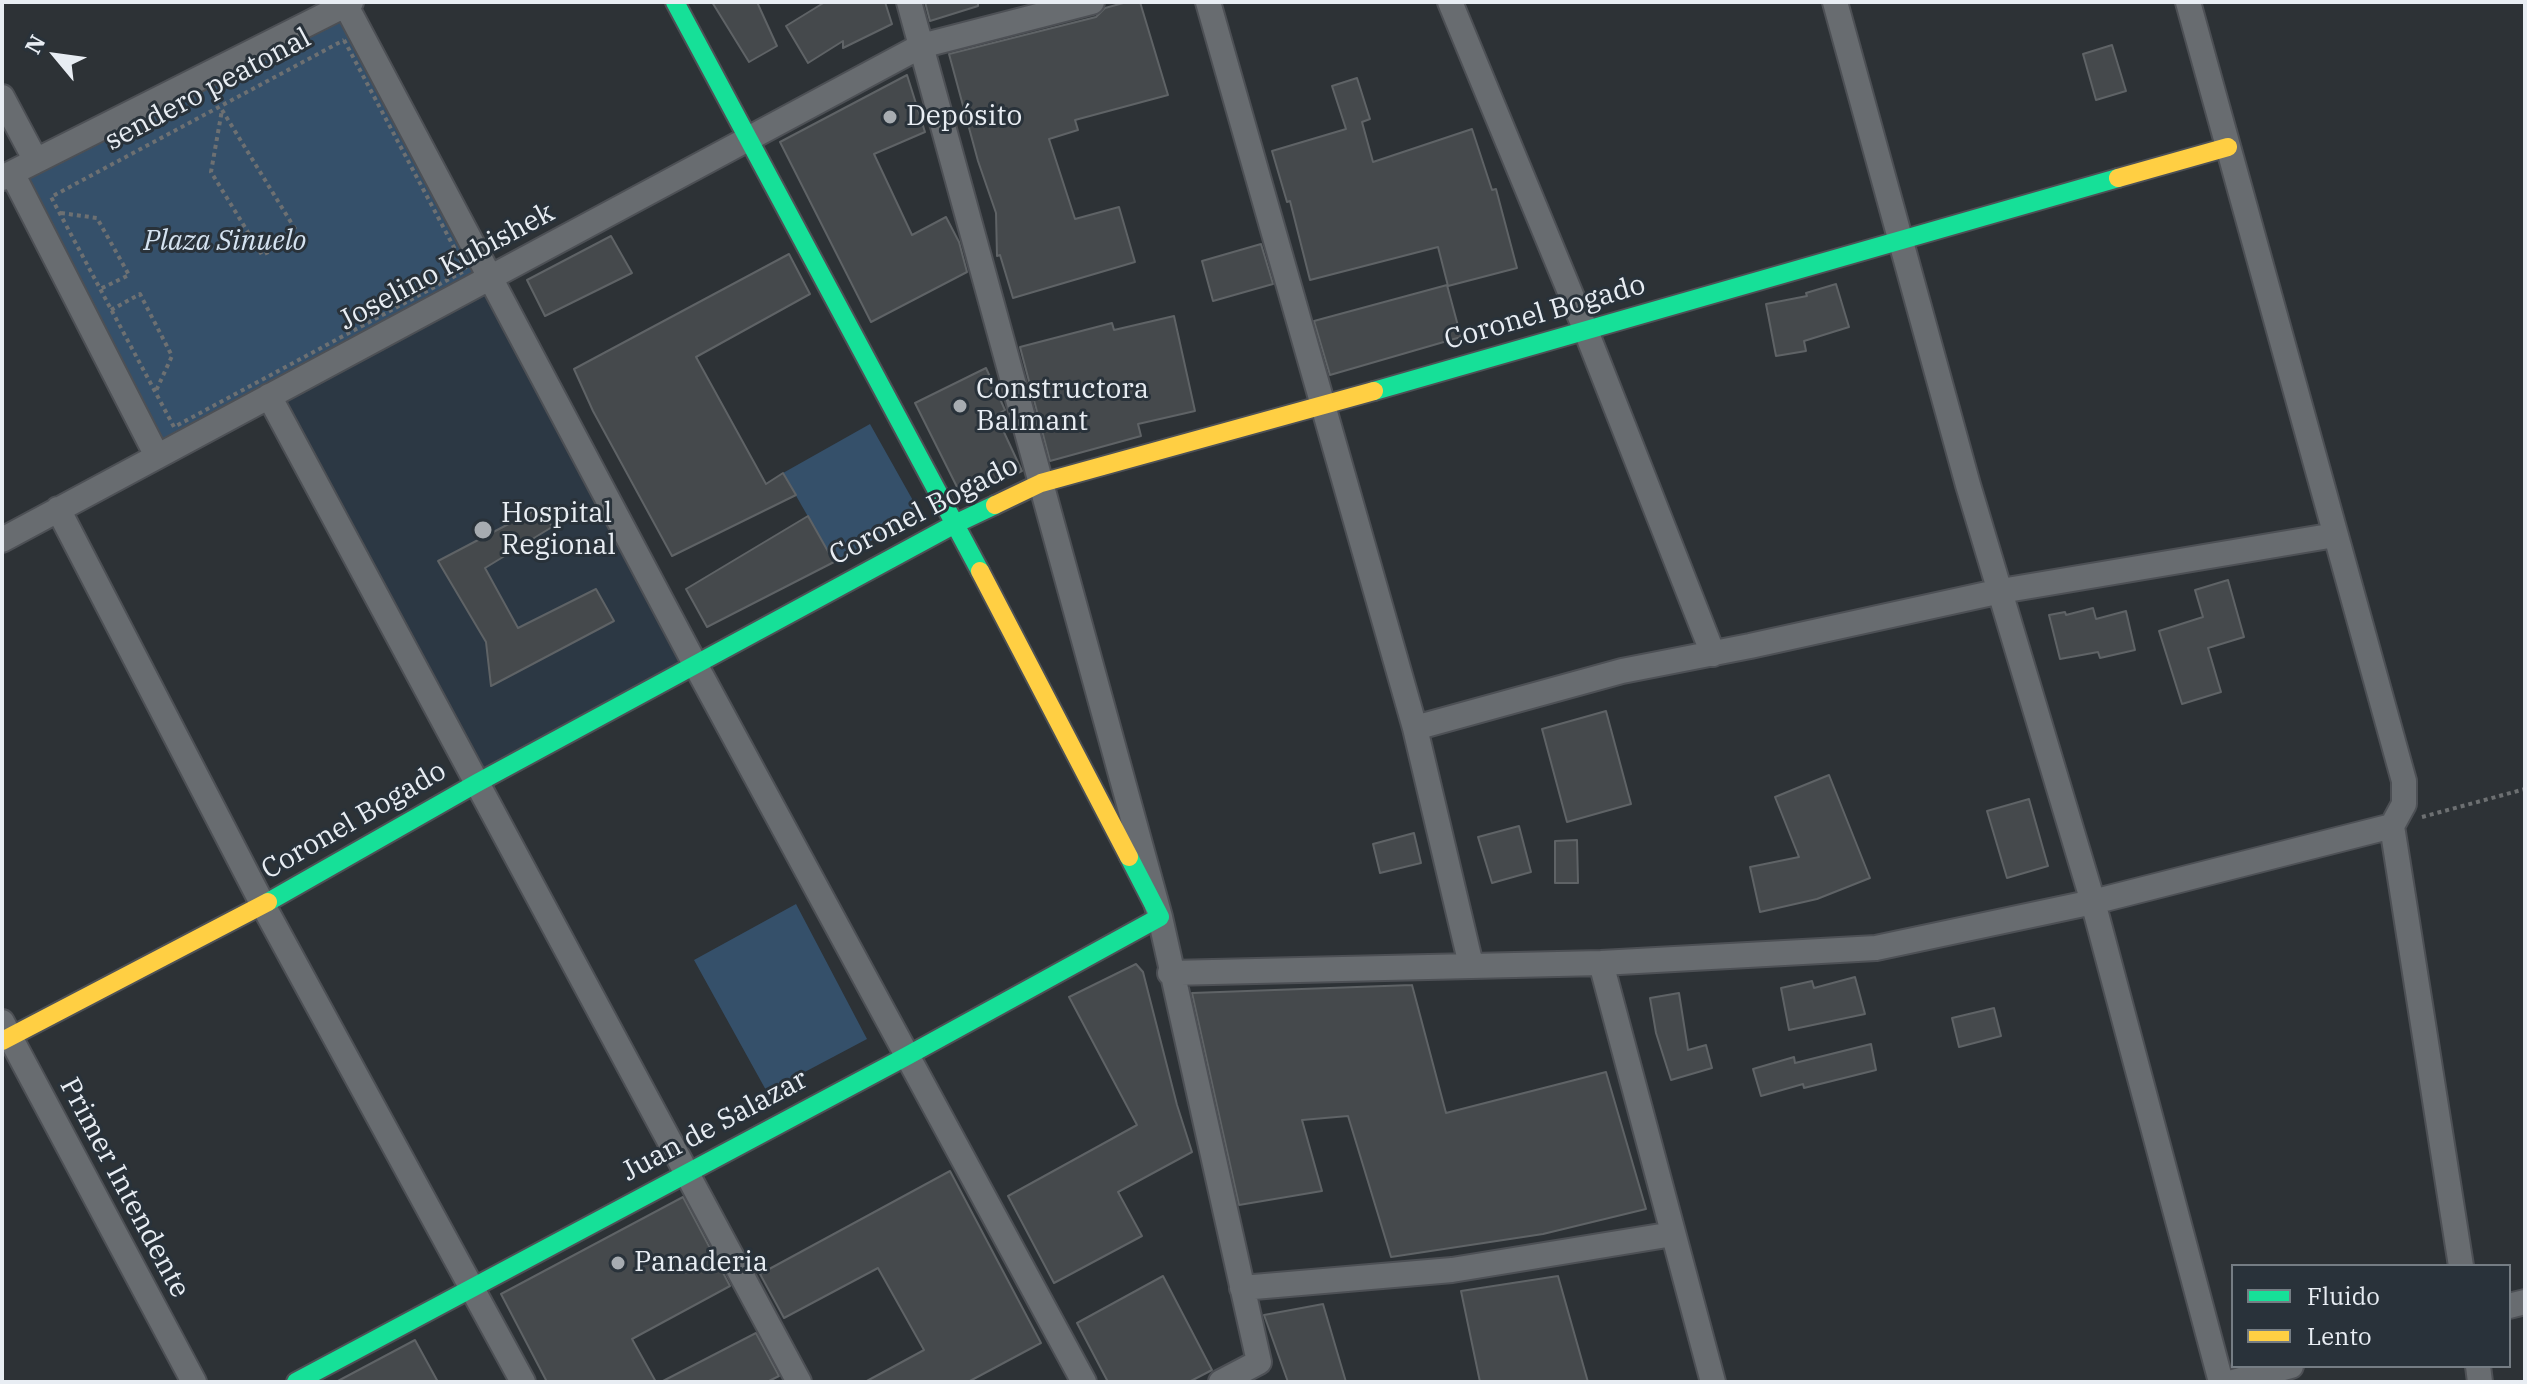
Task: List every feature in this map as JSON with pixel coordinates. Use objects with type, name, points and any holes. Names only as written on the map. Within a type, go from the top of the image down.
[{"type":"street","points":[[675,2],[955,524],[1160,917]]},
{"type":"street","points":[[909,2],[1160,917],[1259,1362],[1221,1382]]},
{"type":"street","name":"Joselino Kubishek","points":[[2,540],[921,46],[1092,2]]},
{"type":"street","points":[[1208,2],[1415,728],[1471,965]]},
{"type":"street","points":[[1450,2],[1586,331],[1713,654]]},
{"type":"street","points":[[1835,2],[1968,485],[2093,902],[2221,1382]]},
{"type":"street","points":[[2188,2],[2404,781],[2404,804],[2392,826],[2461,1264]]},
{"type":"street","points":[[157,456],[7,176],[347,3],[695,664],[1084,1382]]},
{"type":"street","points":[[2,97],[36,161]]},
{"type":"street","name":"Coronel Bogado","points":[[5,1033],[263,905],[695,664],[955,524],[1041,483],[1323,406],[2228,147]]},
{"type":"street","points":[[269,396],[799,1382]]},
{"type":"street","points":[[58,509],[263,905],[523,1382]]},
{"type":"street","points":[[1415,728],[1622,671],[2001,591],[2335,535]]},
{"type":"street","points":[[1170,973],[1601,963],[1876,948],[2093,902],[2392,826]]},
{"type":"street","name":"Juan de Salazar","points":[[296,1382],[907,1056],[1160,917]]},
{"type":"street","points":[[1601,963],[1713,1382]]},
{"type":"street","name":"Primer Intendente","points":[[5,1033],[194,1382]]},
{"type":"street","points":[[1242,1288],[1452,1270],[1673,1234]]},
{"type":"street","points":[[2233,1382],[2284,1368]]},
{"type":"path","name":"sendero peatonal","points":[[344,40],[466,270],[174,427],[60,213],[51,197],[344,40]]},
{"type":"path","points":[[222,110],[300,237],[262,255],[211,172],[222,110]]},
{"type":"path","points":[[60,213],[97,218],[129,275],[100,289]]},
{"type":"path","points":[[111,310],[140,294],[172,356],[155,393]]},
{"type":"path","points":[[2392,826],[2525,789]]},
{"type":"shaded area","name":"Hospital Regional","points":[[490,278],[695,664],[477,783],[269,396]]},
{"type":"green space","name":"Plaza Sinuelo","points":[[346,5],[490,278],[157,456],[12,173]]},
{"type":"green space","points":[[870,424],[920,513],[834,562],[783,473]]},
{"type":"green space","points":[[796,904],[867,1039],[767,1092],[694,960]]},
{"type":"building","points":[[712,2],[757,2],[777,46],[749,62]]},
{"type":"building","points":[[825,2],[885,2],[892,24],[843,48],[843,41],[808,63],[786,26]]},
{"type":"building","points":[[925,2],[978,2],[978,6],[930,21]]},
{"type":"building","points":[[1140,2],[1168,95],[1075,120],[1078,130],[1049,139],[1075,219],[1119,207],[1135,262],[1013,298],[1000,255],[997,256],[996,213],[978,161],[949,54],[1096,17],[1105,8]]},
{"type":"building","points":[[2112,45],[2126,91],[2096,100],[2083,54]]},
{"type":"building","points":[[907,75],[925,132],[874,154],[912,235],[946,217],[959,242],[967,272],[871,322],[780,142]]},
{"type":"building","points":[[1357,78],[1370,119],[1362,122],[1373,162],[1472,129],[1492,190],[1496,189],[1517,268],[1448,286],[1438,247],[1310,280],[1290,201],[1287,202],[1272,151],[1346,129],[1332,86]]},
{"type":"building","points":[[611,236],[632,273],[545,316],[527,280]]},
{"type":"building","points":[[1261,244],[1273,284],[1213,301],[1202,261]]},
{"type":"building","points":[[789,254],[810,294],[696,357],[766,484],[783,473],[796,495],[672,556],[593,411],[574,369]]},
{"type":"building","points":[[1836,284],[1849,327],[1804,341],[1806,351],[1776,356],[1766,304],[1807,296],[1806,293]]},
{"type":"building","points":[[1447,285],[1461,337],[1330,375],[1314,321]]},
{"type":"building","points":[[1174,316],[1195,411],[1138,424],[1141,436],[1050,461],[1020,347],[1112,323],[1114,330]]},
{"type":"building","points":[[986,368],[1005,410],[996,415],[1022,471],[963,499],[915,403]]},
{"type":"building","points":[[541,507],[552,527],[485,568],[518,628],[596,589],[614,621],[491,686],[486,642],[438,561]]},
{"type":"building","points":[[808,516],[834,562],[707,627],[686,589]]},
{"type":"building","points":[[2228,580],[2244,637],[2208,648],[2221,692],[2182,704],[2159,631],[2203,617],[2195,590]]},
{"type":"building","points":[[2093,608],[2096,619],[2126,611],[2135,650],[2100,658],[2098,652],[2060,659],[2049,615],[2065,612],[2066,615]]},
{"type":"building","points":[[1606,711],[1631,804],[1567,822],[1542,729]]},
{"type":"building","points":[[1829,775],[1870,878],[1817,899],[1760,912],[1750,867],[1799,857],[1775,797]]},
{"type":"building","points":[[2029,799],[2048,866],[2007,878],[1987,811]]},
{"type":"building","points":[[1519,826],[1531,872],[1492,883],[1478,837]]},
{"type":"building","points":[[1414,833],[1421,863],[1380,873],[1373,844]]},
{"type":"building","points":[[1577,840],[1578,883],[1555,883],[1555,841]]},
{"type":"building","points":[[1136,964],[1143,972],[1192,1152],[1118,1192],[1142,1236],[1054,1283],[1008,1196],[1137,1125],[1069,997]]},
{"type":"building","points":[[1855,977],[1865,1014],[1789,1030],[1781,988],[1812,981],[1814,988]]},
{"type":"building","points":[[1412,985],[1446,1113],[1606,1072],[1646,1209],[1543,1234],[1391,1257],[1348,1116],[1302,1120],[1322,1191],[1239,1205],[1192,993]]},
{"type":"building","points":[[1679,993],[1688,1050],[1706,1045],[1712,1068],[1671,1080],[1656,1033],[1650,998]]},
{"type":"building","points":[[1994,1008],[2001,1036],[1959,1047],[1952,1018]]},
{"type":"building","points":[[1871,1044],[1876,1070],[1804,1088],[1803,1084],[1761,1096],[1753,1069],[1794,1057],[1795,1063]]},
{"type":"building","points":[[950,1171],[1041,1343],[968,1382],[865,1382],[924,1350],[878,1268],[784,1318],[760,1274]]},
{"type":"building","points":[[683,1197],[730,1286],[632,1339],[656,1382],[547,1382],[501,1294]]},
{"type":"building","points":[[1163,1276],[1212,1370],[1189,1382],[1108,1382],[1077,1323]]},
{"type":"building","points":[[1558,1276],[1588,1382],[1480,1382],[1461,1291]]},
{"type":"building","points":[[1323,1304],[1346,1382],[1288,1382],[1264,1315]]},
{"type":"building","points":[[756,1333],[779,1376],[767,1382],[661,1382]]},
{"type":"building","points":[[415,1340],[438,1382],[336,1382]]},
{"type":"traffic: fast","points":[[675,2],[980,571]]},
{"type":"traffic: fast","points":[[1374,391],[2118,178]]},
{"type":"traffic: fast","points":[[268,902],[477,783],[995,505]]},
{"type":"traffic: fast","points":[[296,1382],[907,1056],[1160,917],[1129,857]]},
{"type":"traffic: slow","points":[[2118,178],[2228,147]]},
{"type":"traffic: slow","points":[[995,505],[1041,483],[1374,391]]},
{"type":"traffic: slow","points":[[980,571],[1129,857]]},
{"type":"traffic: slow","points":[[2,1041],[268,902]]},
{"type":"place","name":"Depósito","points":[[890,117]]},
{"type":"place","name":"Constructora Balmant","points":[[960,406]]},
{"type":"place","name":"Hospital Regional","points":[[483,530]]},
{"type":"place","name":"Panaderia","points":[[618,1263]]}]
